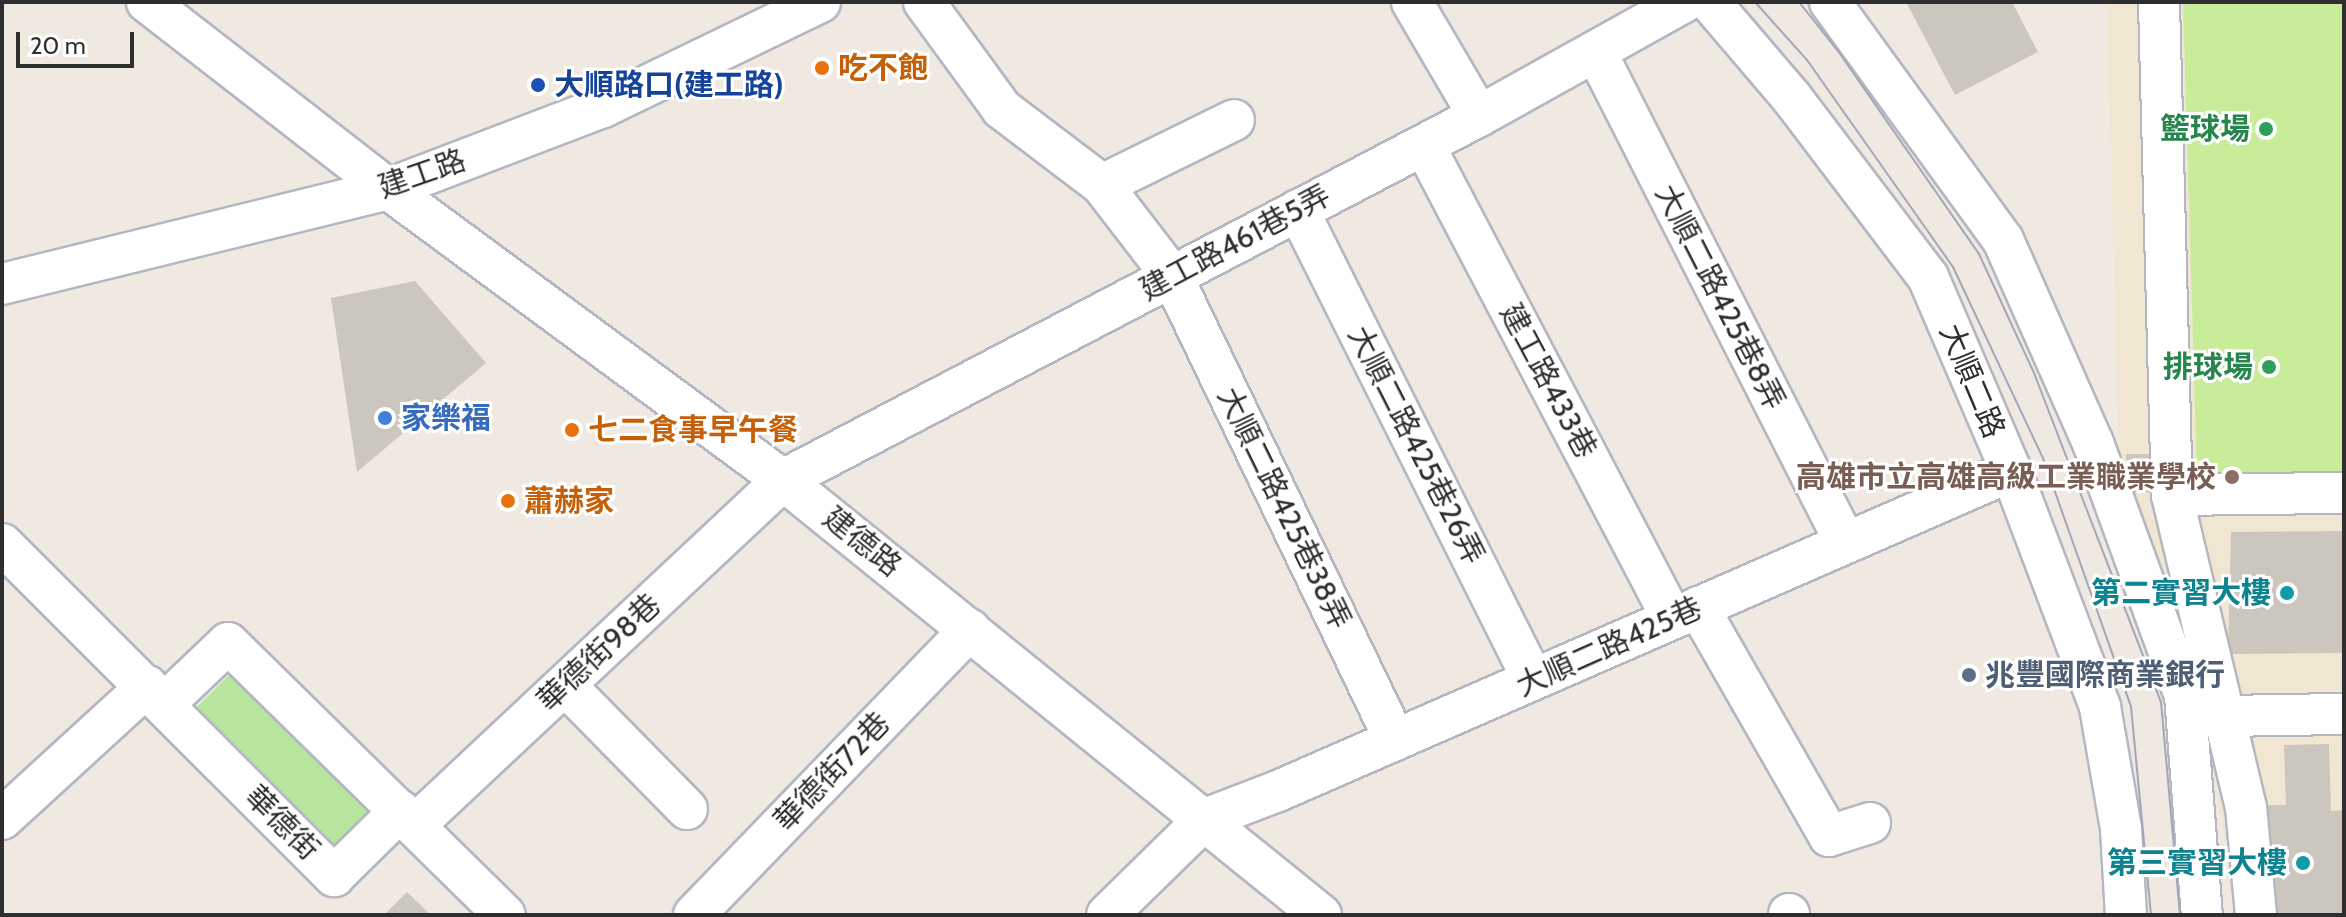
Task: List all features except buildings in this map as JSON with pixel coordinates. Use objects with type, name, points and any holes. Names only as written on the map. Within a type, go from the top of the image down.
[{"type":"street","name":"建德路","points":[[147,2],[388,189],[783,480],[1321,915]]},
{"type":"street","name":"建工路","points":[[2,284],[388,189],[603,107],[820,2]]},
{"type":"street","name":"大順二路425巷38弄","points":[[924,2],[1002,109],[1102,185],[1172,276],[1395,740]]},
{"type":"street","points":[[1412,2],[1479,116]]},
{"type":"street","name":"建工路461巷5弄","points":[[783,480],[1479,116],[1684,2]]},
{"type":"street","name":"大順二路","points":[[1710,2],[1792,98],[1928,277],[2011,471],[2100,707],[2121,829],[2126,915]]},
{"type":"street","points":[[1830,2],[2003,240],[2093,443],[2185,696],[2202,915]]},
{"type":"street","points":[[2159,2],[2172,495],[2246,807],[2256,915]]},
{"type":"street","name":"大順二路425巷8弄","points":[[1596,52],[1845,542]]},
{"type":"street","points":[[1102,185],[1234,120]]},
{"type":"street","name":"建工路433巷","points":[[1424,145],[1685,613],[1829,836],[1870,823]]},
{"type":"street","name":"大順二路425巷26弄","points":[[1298,210],[1533,680]]},
{"type":"street","name":"大順二路425巷","points":[[1205,819],[1395,740],[2011,471]]},
{"type":"street","name":"華德街98巷","points":[[408,818],[565,685],[783,480]]},
{"type":"street","points":[[2172,495],[2344,493]]},
{"type":"street","name":"華德街","points":[[2,544],[334,876],[408,818]]},
{"type":"street","name":"華德街72巷","points":[[694,915],[970,629]]},
{"type":"street","points":[[2,819],[155,695],[228,643],[505,915]]},
{"type":"street","points":[[565,685],[687,809]]},
{"type":"street","points":[[2225,716],[2344,714]]},
{"type":"street","points":[[1107,915],[1205,819]]},
{"type":"shaded area","name":"高雄市立高雄高級工業職業學校","points":[[2107,2],[2344,2],[2344,915],[2232,915],[2228,855],[2197,684],[2119,457]]},
{"type":"green space","points":[[2183,2],[2344,2],[2344,473],[2197,476]]},
{"type":"green space","points":[[235,669],[381,812],[338,855],[192,712]]},
{"type":"tram line","points":[[1755,2],[1807,60],[1953,267],[2043,458],[2131,707],[2151,915]]},
{"type":"tram line","points":[[1799,2],[1838,51],[1979,254],[2034,373],[2161,702],[2180,915]]},
{"type":"place","name":"吃不飽","points":[[822,68]]},
{"type":"place","name":"大順路口(建工路)","points":[[538,85]]},
{"type":"place","name":"籃球場","points":[[2266,129]]},
{"type":"place","name":"排球場","points":[[2269,367]]},
{"type":"place","name":"家樂福","points":[[385,418]]},
{"type":"place","name":"七二食事早午餐","points":[[572,430]]},
{"type":"place","name":"高雄市立高雄高級工業職業學校","points":[[2232,477]]},
{"type":"place","name":"蕭赫家","points":[[508,501]]},
{"type":"place","name":"第二實習大樓","points":[[2287,593]]},
{"type":"place","name":"兆豐國際商業銀行","points":[[1969,675]]},
{"type":"place","name":"第三實習大樓","points":[[2303,863]]}]
